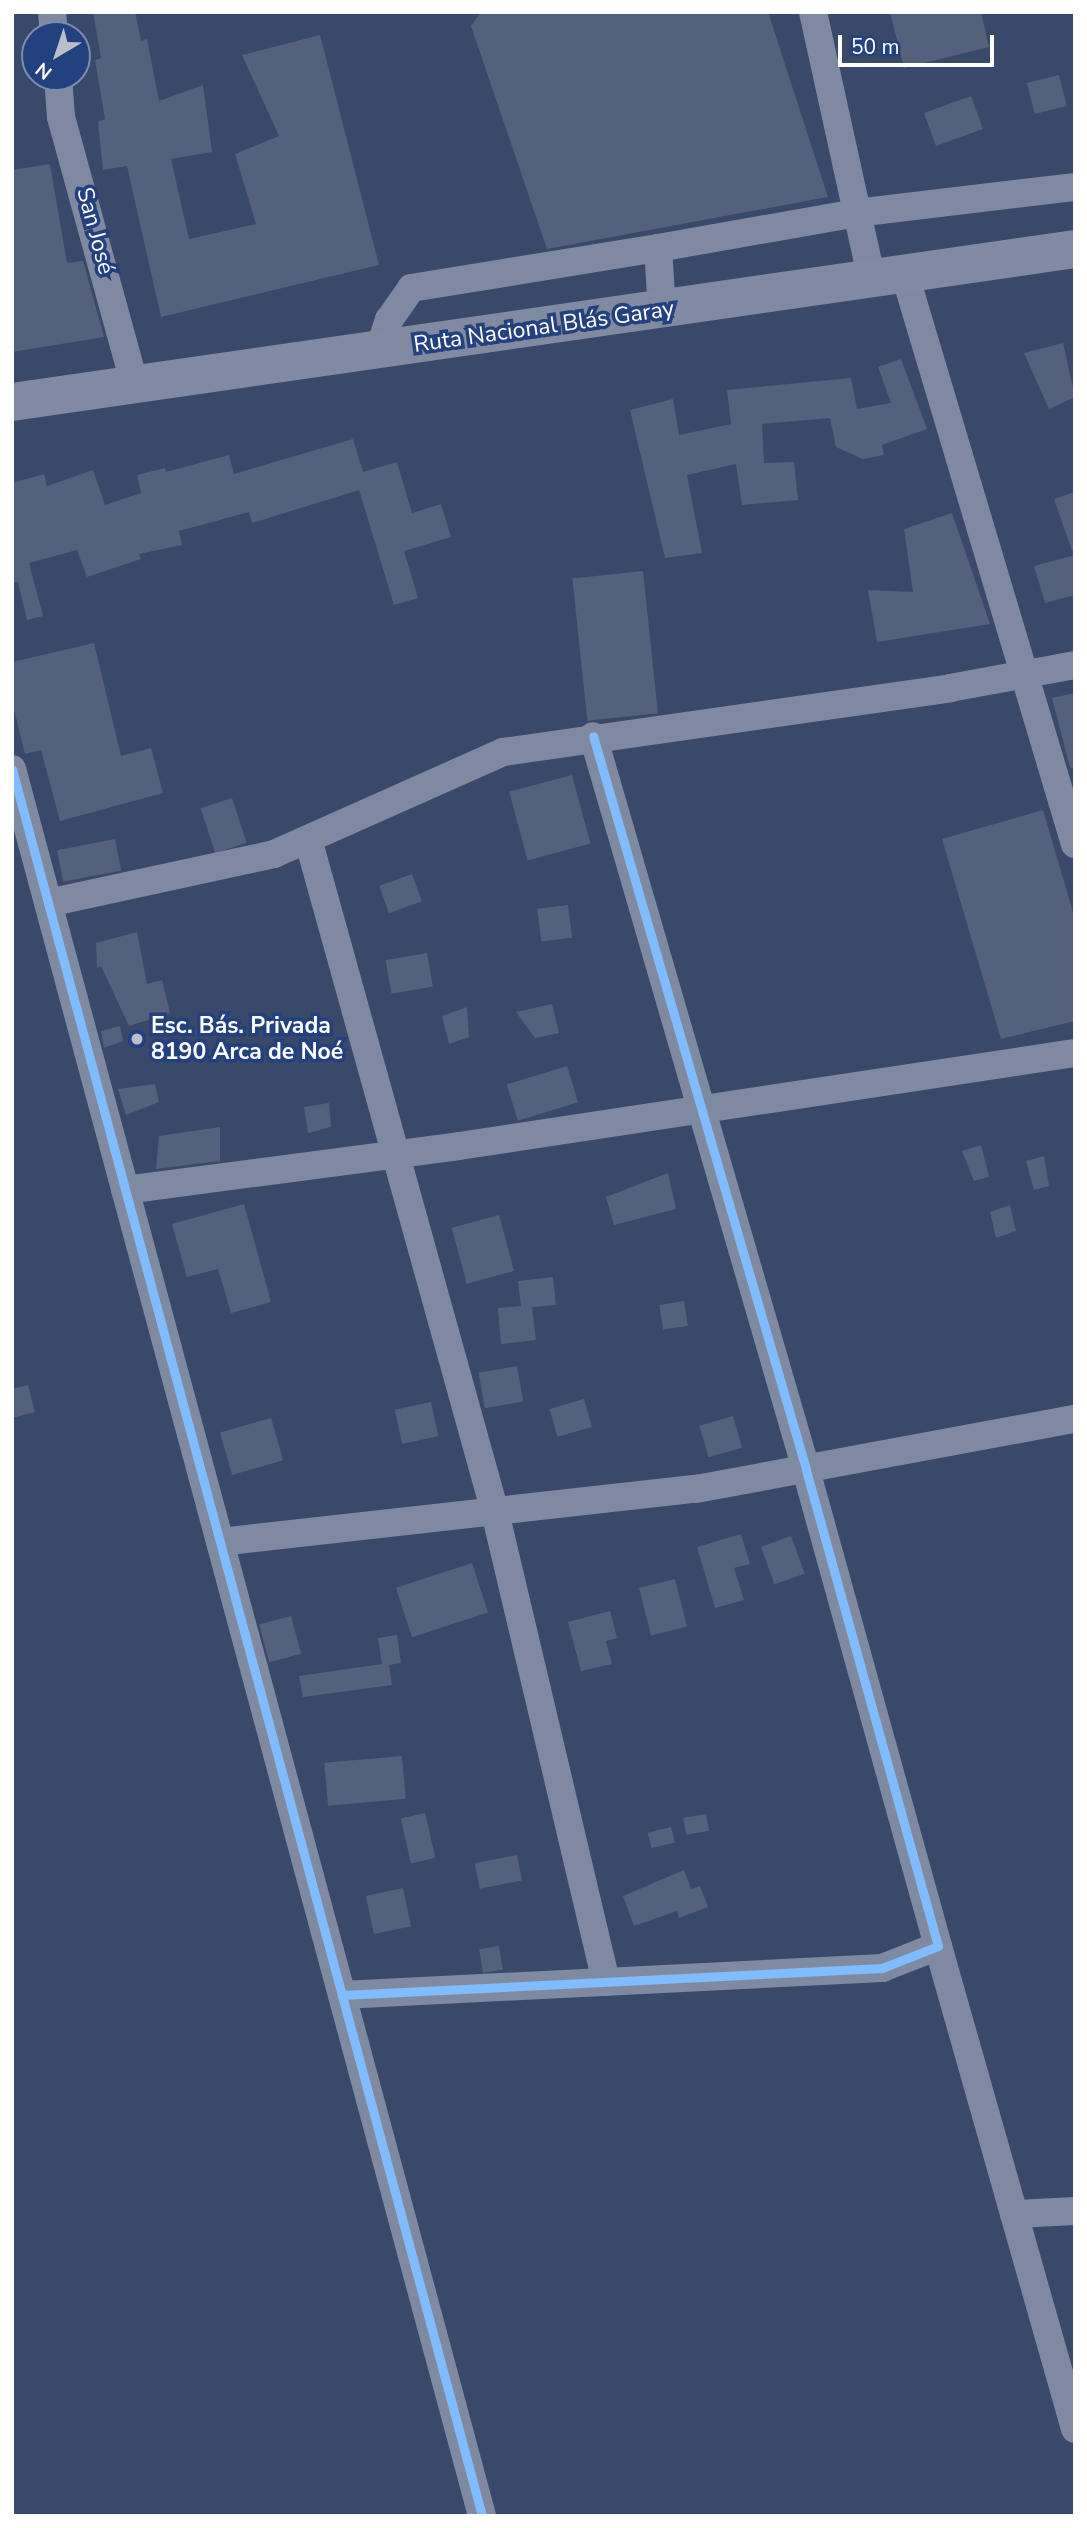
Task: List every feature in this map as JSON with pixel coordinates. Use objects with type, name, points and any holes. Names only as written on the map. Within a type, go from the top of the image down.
[{"type":"highway","name":"Ruta Nacional Blás Garay","points":[[12,402],[1075,249]]},
{"type":"street","points":[[813,12],[856,213],[889,277],[1024,675],[1075,844]]},
{"type":"street","name":"San José","points":[[59,91],[61,117],[135,386]]},
{"type":"street","points":[[379,350],[389,320],[411,288],[856,213],[1075,187]]},
{"type":"street","points":[[658,248],[662,310]]},
{"type":"street","points":[[48,903],[274,854],[503,752],[593,736],[1024,675],[1075,665]]},
{"type":"street","points":[[593,736],[806,1469],[1075,2429]]},
{"type":"street","points":[[12,769],[482,2516]]},
{"type":"street","points":[[308,839],[495,1511],[606,1982]]},
{"type":"street","points":[[125,1190],[397,1154],[1075,1053]]},
{"type":"street","points":[[220,1542],[696,1489],[1075,1419]]},
{"type":"street","points":[[342,1995],[882,1968],[938,1946]]},
{"type":"street","points":[[1014,2214],[1075,2211]]},
{"type":"building","points":[[93,12],[135,12],[141,41],[147,39],[159,101],[203,85],[212,152],[171,159],[189,239],[256,224],[235,154],[279,136],[242,55],[320,35],[379,265],[161,317],[127,166],[103,170],[98,122],[105,119],[95,60],[101,58]]},
{"type":"building","points":[[481,12],[768,12],[828,197],[547,249],[471,26]]},
{"type":"building","points":[[890,12],[981,12],[989,47],[904,68]]},
{"type":"building","points":[[1059,75],[1067,106],[1035,114],[1027,83]]},
{"type":"building","points":[[971,96],[983,129],[936,146],[924,113]]},
{"type":"building","points":[[50,164],[67,263],[83,261],[104,337],[12,352],[12,170]]},
{"type":"building","points":[[1063,343],[1075,397],[1049,409],[1024,353]]},
{"type":"building","points":[[901,359],[927,429],[882,445],[884,455],[863,459],[836,447],[830,418],[762,424],[764,463],[794,462],[798,500],[742,505],[736,464],[687,475],[702,553],[665,558],[630,410],[673,399],[679,435],[731,424],[727,390],[851,378],[857,409],[891,403],[878,367]]},
{"type":"building","points":[[353,439],[363,472],[397,462],[412,513],[441,504],[451,537],[404,551],[418,598],[394,605],[359,490],[252,523],[249,512],[179,531],[182,545],[139,554],[141,559],[87,577],[77,550],[29,563],[43,616],[27,620],[18,582],[12,583],[12,483],[44,474],[47,486],[93,470],[105,505],[141,493],[137,475],[165,468],[166,472],[229,455],[234,474]]},
{"type":"building","points":[[1075,492],[1075,551],[1072,551],[1054,499]]},
{"type":"building","points":[[952,513],[990,624],[877,642],[868,590],[913,592],[904,529]]},
{"type":"building","points":[[1075,555],[1075,595],[1045,603],[1034,566]]},
{"type":"building","points":[[643,571],[658,713],[587,721],[572,578]]},
{"type":"building","points":[[94,643],[121,756],[151,748],[163,793],[60,821],[41,750],[25,754],[12,701],[12,662]]},
{"type":"building","points":[[1075,693],[1075,767],[1070,768],[1052,698]]},
{"type":"building","points":[[572,775],[590,844],[528,860],[509,792]]},
{"type":"building","points":[[232,798],[247,843],[215,853],[201,808]]},
{"type":"building","points":[[1043,810],[1075,919],[1075,1021],[1001,1039],[942,839]]},
{"type":"building","points":[[115,839],[121,870],[63,882],[57,850]]},
{"type":"building","points":[[412,874],[422,901],[389,913],[379,886]]},
{"type":"building","points":[[568,905],[572,938],[541,942],[537,909]]},
{"type":"building","points":[[137,932],[147,984],[162,980],[170,1013],[129,1026],[101,966],[97,968],[96,943]]},
{"type":"building","points":[[427,953],[433,986],[392,994],[386,960]]},
{"type":"building","points":[[552,1004],[559,1033],[535,1038],[516,1012]]},
{"type":"building","points":[[467,1007],[469,1037],[449,1044],[442,1016]]},
{"type":"building","points":[[120,1026],[123,1041],[104,1048],[101,1031]]},
{"type":"building","points":[[567,1066],[578,1102],[518,1121],[507,1084]]},
{"type":"building","points":[[155,1084],[159,1102],[126,1115],[118,1089]]},
{"type":"building","points":[[329,1103],[331,1127],[308,1133],[304,1107]]},
{"type":"building","points":[[220,1127],[220,1161],[156,1169],[159,1136]]},
{"type":"building","points":[[981,1145],[989,1177],[974,1181],[962,1151]]},
{"type":"building","points":[[1044,1156],[1049,1186],[1034,1190],[1026,1161]]},
{"type":"building","points":[[668,1173],[676,1209],[614,1225],[606,1197]]},
{"type":"building","points":[[244,1204],[271,1302],[231,1313],[218,1269],[187,1277],[172,1224]]},
{"type":"building","points":[[1010,1205],[1016,1231],[996,1238],[990,1212]]},
{"type":"building","points":[[499,1215],[514,1271],[467,1284],[452,1228]]},
{"type":"building","points":[[553,1277],[556,1305],[532,1307],[536,1340],[501,1344],[498,1308],[521,1306],[518,1281]]},
{"type":"building","points":[[684,1301],[688,1326],[663,1330],[659,1305]]},
{"type":"building","points":[[517,1366],[523,1401],[485,1408],[479,1373]]},
{"type":"building","points":[[28,1385],[35,1412],[12,1418],[12,1389]]},
{"type":"building","points":[[584,1399],[592,1427],[557,1437],[549,1409]]},
{"type":"building","points":[[431,1402],[438,1436],[402,1444],[395,1410]]},
{"type":"building","points":[[733,1416],[742,1448],[708,1457],[699,1426]]},
{"type":"building","points":[[271,1418],[283,1460],[232,1475],[220,1433]]},
{"type":"building","points":[[741,1534],[750,1564],[734,1568],[744,1600],[715,1608],[697,1547]]},
{"type":"building","points":[[791,1536],[805,1574],[775,1585],[761,1547]]},
{"type":"building","points":[[472,1563],[488,1612],[412,1637],[396,1588]]},
{"type":"building","points":[[675,1579],[687,1627],[651,1635],[639,1588]]},
{"type":"building","points":[[610,1611],[617,1638],[606,1641],[612,1664],[581,1671],[568,1622]]},
{"type":"building","points":[[291,1616],[301,1654],[269,1662],[259,1625]]},
{"type":"building","points":[[397,1635],[401,1663],[389,1665],[392,1685],[303,1697],[299,1676],[382,1664],[378,1638]]},
{"type":"building","points":[[402,1756],[406,1799],[328,1806],[324,1763]]},
{"type":"building","points":[[425,1813],[435,1858],[411,1863],[401,1819]]},
{"type":"building","points":[[706,1814],[709,1831],[686,1835],[683,1818]]},
{"type":"building","points":[[671,1827],[675,1843],[652,1848],[648,1833]]},
{"type":"building","points":[[517,1855],[522,1881],[480,1889],[475,1863]]},
{"type":"building","points":[[684,1870],[691,1889],[700,1886],[708,1907],[679,1918],[677,1911],[634,1926],[623,1896]]},
{"type":"building","points":[[403,1888],[411,1926],[374,1934],[366,1896]]},
{"type":"building","points":[[499,1946],[503,1970],[483,1973],[479,1949]]},
{"type":"cycle path","points":[[342,1995],[882,1968],[938,1946],[806,1469],[593,736]]},
{"type":"cycle path","points":[[12,769],[482,2516]]},
{"type":"place","name":"Esc. Bás. Privada 8190 Arca de Noé","points":[[137,1039]]}]
